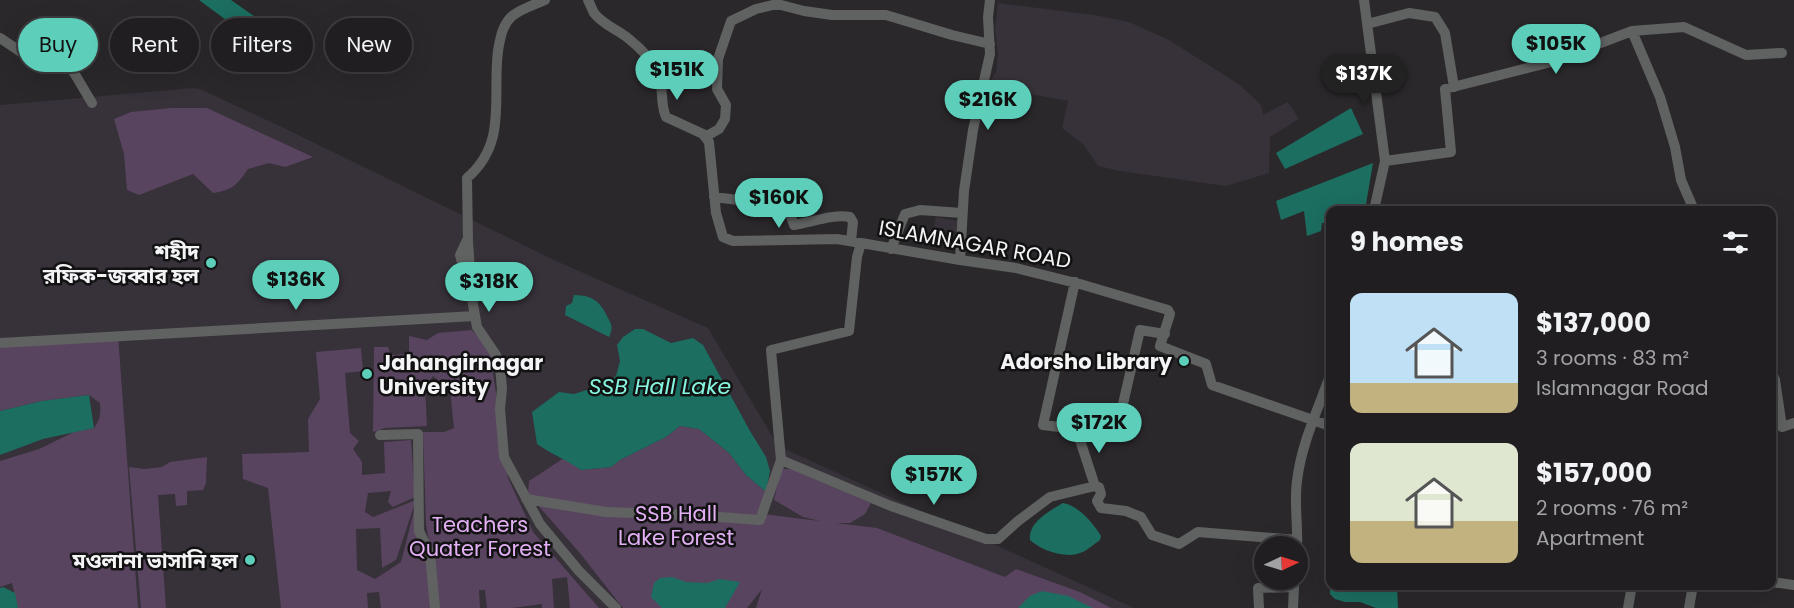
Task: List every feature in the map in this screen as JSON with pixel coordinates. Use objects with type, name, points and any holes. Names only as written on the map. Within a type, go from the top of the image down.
[{"type":"street","points":[[544,0],[516,13],[504,27],[500,41],[495,135],[484,161],[467,178],[472,298],[477,327],[496,355],[500,366],[502,389],[500,409],[504,457],[540,524],[579,571],[616,608]]},
{"type":"street","points":[[526,500],[606,512],[691,514],[760,520],[780,460],[771,350],[849,331],[857,257],[853,222],[850,217],[837,215],[820,221],[794,225],[788,206],[714,198],[709,142],[703,134],[666,117],[662,109],[663,88],[657,70],[628,38],[608,26],[594,13],[588,0]]},
{"type":"street","points":[[960,260],[964,191],[990,54],[987,16],[990,0]]},
{"type":"street","points":[[1364,0],[1385,161],[1375,206]]},
{"type":"street","points":[[705,137],[719,129],[725,119],[726,105],[717,89],[718,59],[731,21],[756,9],[777,4],[832,15],[886,15],[990,44]]},
{"type":"street","points":[[1367,24],[1409,13],[1435,17],[1445,33],[1454,87]]},
{"type":"street","points":[[1385,161],[1451,152],[1445,89],[1551,62],[1632,31],[1684,27],[1746,55],[1782,53]]},
{"type":"street","points":[[1632,31],[1660,97],[1675,147],[1681,180],[1692,206]]},
{"type":"street","points":[[0,38],[21,52],[52,58],[74,71],[92,103]]},
{"type":"street","name":"ISLAMNAGAR ROAD","points":[[714,198],[723,237],[733,241],[837,239],[856,242],[1016,268],[1075,282],[1168,310],[1170,314],[1160,346],[1206,364],[1212,385],[1326,424]]},
{"type":"street","points":[[891,249],[905,214],[920,210],[963,213]]},
{"type":"street","points":[[1075,282],[1043,425],[1077,431],[1118,430],[1140,330],[1165,334]]},
{"type":"street","points":[[0,343],[475,316]]},
{"type":"street","points":[[1297,536],[1296,483],[1326,387]]},
{"type":"street","points":[[1776,387],[1782,427],[1794,423]]},
{"type":"street","points":[[1077,431],[1095,486],[1099,487],[1101,494],[1097,501],[1101,508],[1126,511],[1141,517],[1152,535],[1179,544],[1198,532],[1254,538]]},
{"type":"street","points":[[380,435],[418,434],[419,531],[430,554],[435,608]]},
{"type":"street","points":[[780,460],[891,506],[986,539],[998,539],[1018,520],[1050,497],[1095,486]]},
{"type":"street","points":[[1776,583],[1794,585]]},
{"type":"street","points":[[1258,590],[1260,608]]},
{"type":"street","points":[[1293,608],[1294,590]]},
{"type":"street","points":[[1628,608],[1631,590]]},
{"type":"street","points":[[1689,608],[1692,590]]},
{"type":"shaded area","points":[[998,3],[1094,15],[1129,22],[1169,40],[1240,85],[1261,105],[1263,115],[1288,102],[1299,119],[1270,137],[1269,173],[1226,186],[1098,166],[1084,145],[1062,128],[1068,101],[987,86],[996,72],[998,54],[995,30]]},
{"type":"shaded area","name":"Jahangirnagar University","points":[[200,89],[286,129],[554,260],[708,328],[778,446],[1134,608],[0,608],[0,105]]},
{"type":"shaded area","points":[[936,217],[958,221],[956,232],[934,228]]},
{"type":"green space","points":[[171,108],[207,108],[313,157],[285,167],[269,163],[248,169],[234,186],[213,193],[193,174],[139,195],[127,190],[124,154],[114,119],[131,112]]},
{"type":"green space","name":"Teachers Quater Forest","points":[[472,330],[496,355],[492,366],[508,478],[533,532],[599,608],[570,608],[567,577],[552,579],[554,608],[542,608],[542,604],[512,608],[487,608],[485,590],[479,590],[480,608],[440,608],[426,524],[423,432],[444,432],[454,428],[450,390],[433,376],[425,387],[427,426],[385,428],[373,432],[374,347],[388,347],[391,355],[409,354],[409,336],[427,340],[438,333]]},
{"type":"green space","points":[[118,335],[138,608],[18,608],[12,583],[0,587],[0,461],[39,449],[74,432],[94,428],[99,419],[100,403],[89,395],[42,401],[0,411],[0,343]]},
{"type":"green space","points":[[361,348],[363,371],[345,373],[350,433],[359,441],[353,449],[362,462],[362,475],[385,473],[384,442],[411,440],[415,497],[393,507],[388,502],[391,491],[368,493],[365,512],[373,517],[416,500],[396,560],[382,568],[380,528],[356,529],[357,570],[375,579],[401,562],[416,503],[427,555],[432,608],[381,608],[379,592],[367,593],[368,608],[281,608],[268,488],[243,479],[242,454],[309,452],[308,419],[320,399],[316,352]]},
{"type":"green space","name":"SSB Hall Lake Forest","points":[[680,426],[699,429],[729,453],[746,475],[766,492],[761,514],[820,521],[803,517],[774,500],[781,469],[790,469],[871,503],[865,514],[850,523],[836,523],[877,528],[1005,577],[1016,569],[1080,592],[1111,608],[756,608],[762,589],[747,608],[623,608],[579,552],[528,494],[529,481],[564,458],[581,470],[611,467],[620,460],[666,437]]},
{"type":"green space","points":[[207,457],[206,483],[203,490],[187,491],[187,505],[176,506],[175,494],[158,495],[166,608],[141,608],[129,467],[144,469],[162,467],[170,462]]},
{"type":"water","points":[[199,0],[231,0],[257,18],[223,18]]},
{"type":"water","points":[[1351,108],[1363,134],[1285,169],[1276,153]]},
{"type":"water","points":[[1373,163],[1366,206],[1326,206],[1326,222],[1322,223],[1321,231],[1307,236],[1304,211],[1281,220],[1276,201]]},
{"type":"water","name":"SSB Hall Lake","points":[[574,295],[589,297],[600,305],[611,325],[609,337],[565,315],[566,306],[572,303]]},
{"type":"water","name":"SSB Hall Lake","points":[[635,329],[643,329],[671,343],[693,338],[703,345],[766,457],[770,471],[766,492],[746,475],[729,453],[699,429],[680,426],[666,437],[620,460],[611,467],[581,470],[537,444],[532,412],[559,392],[574,394],[606,384],[616,376],[620,361],[617,345],[623,337]]},
{"type":"water","points":[[89,395],[94,428],[43,439],[0,455],[0,411],[42,401]]},
{"type":"water","points":[[1063,503],[1080,511],[1101,536],[1100,540],[1088,549],[1074,555],[1047,550],[1030,540],[1032,528],[1036,522]]},
{"type":"water","points":[[672,577],[686,582],[707,583],[720,579],[740,582],[725,608],[662,608],[651,597],[654,583],[660,578]]},
{"type":"water","points":[[3,587],[15,593],[18,608],[0,608],[0,588]]},
{"type":"water","points":[[1330,590],[1397,590],[1398,608],[1376,608],[1360,602],[1345,602],[1335,599],[1330,594]]},
{"type":"water","points":[[1042,591],[1068,596],[1093,608],[1018,608],[1030,596]]},
{"type":"place","name":"শহীদ রফিক-জব্বার হল","points":[[211,263]]},
{"type":"place","name":"Adorsho Library","points":[[1184,361]]},
{"type":"place","name":"Jahangirnagar University","points":[[367,374]]},
{"type":"place","name":"মওলানা ভাসানি হল","points":[[250,560]]}]
